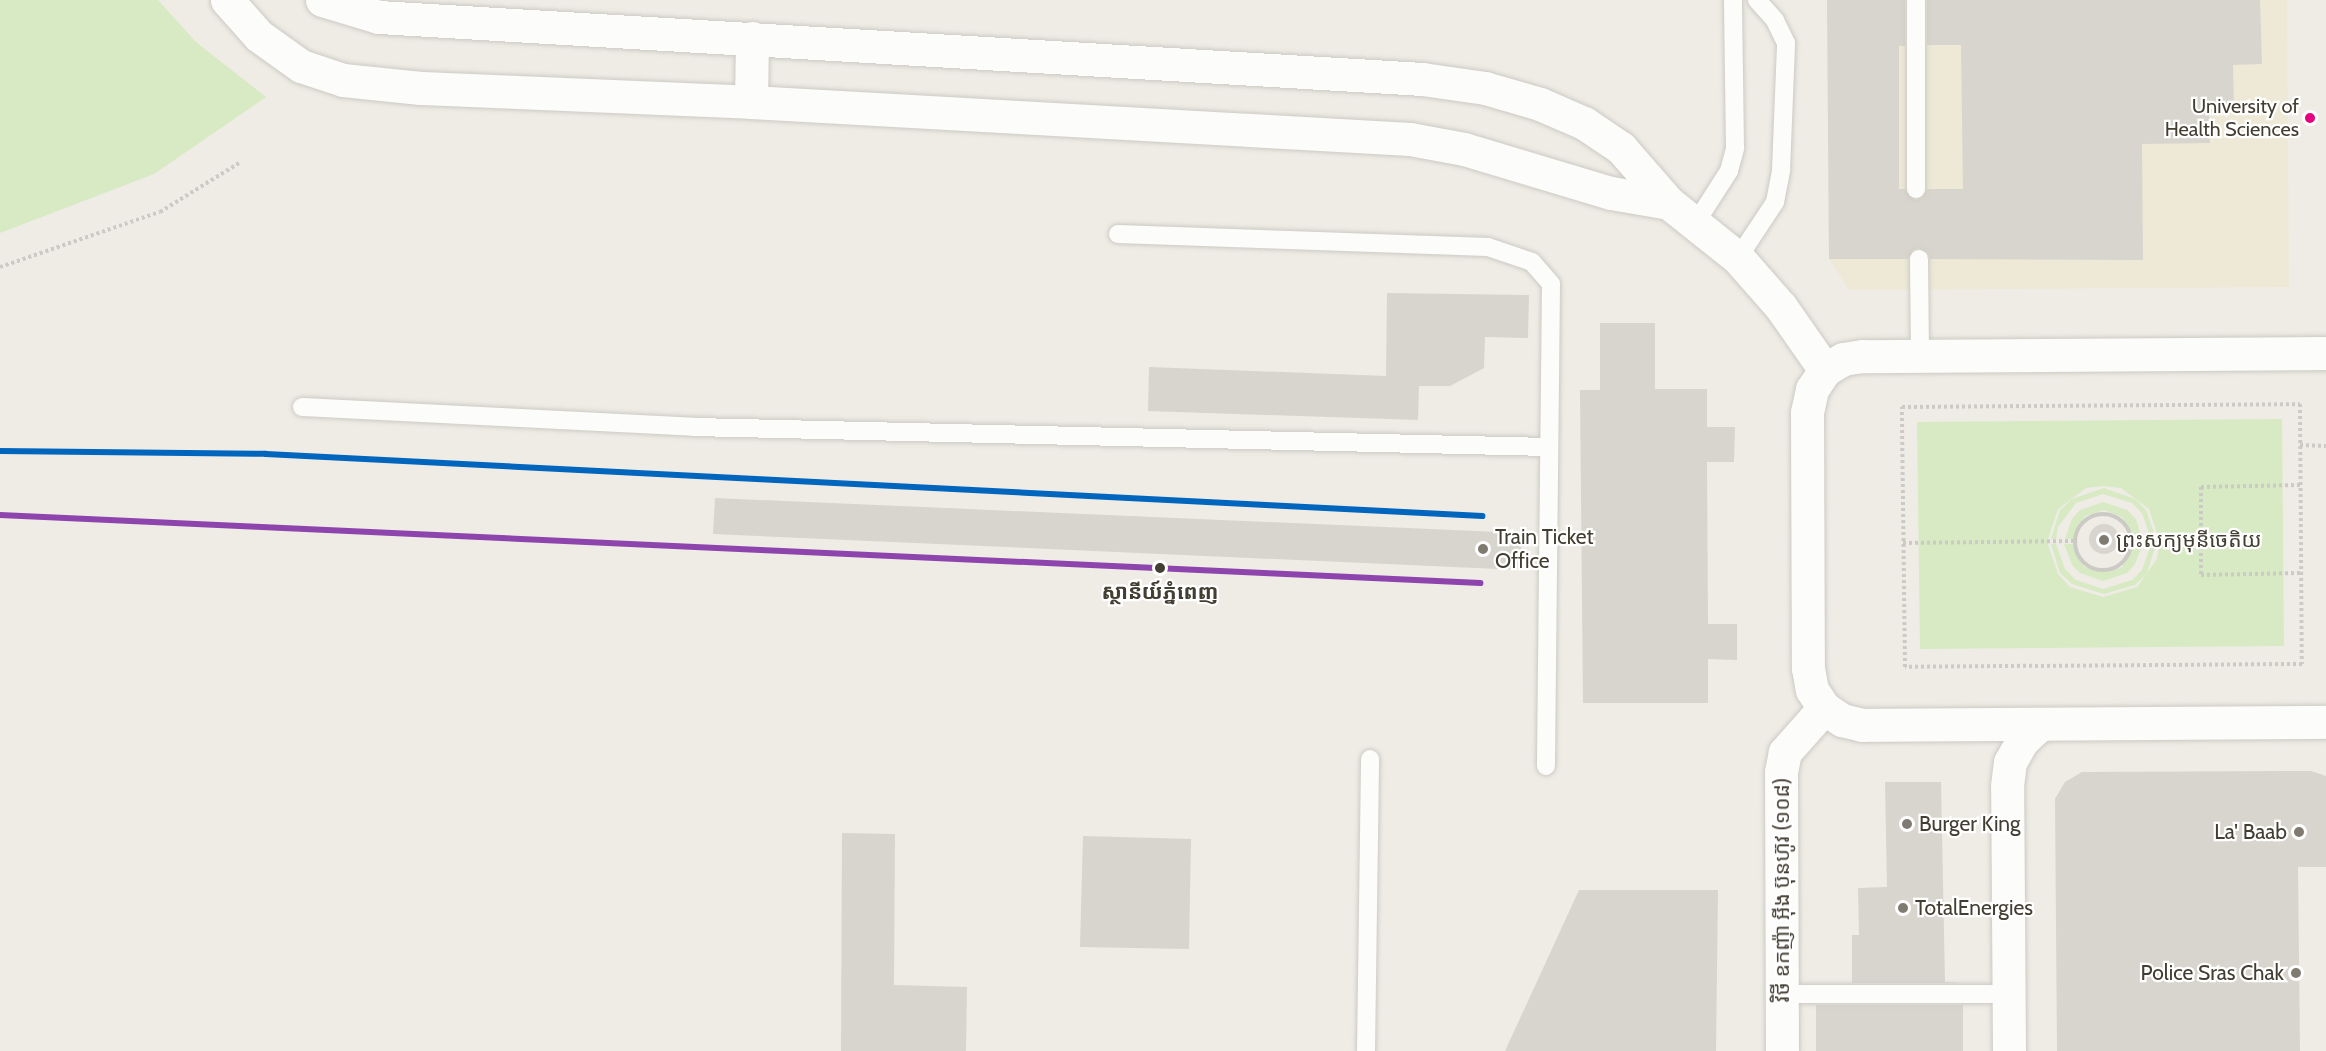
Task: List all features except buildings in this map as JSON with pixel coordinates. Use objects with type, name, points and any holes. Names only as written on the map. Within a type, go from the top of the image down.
[{"type":"street","points":[[227,0],[259,36],[301,66],[343,80],[421,88],[751,102],[1410,139],[1464,149],[1611,193],[1669,203]]},
{"type":"street","points":[[322,0],[379,16],[1422,79],[1485,88],[1540,104],[1584,123],[1621,148],[1669,203],[1738,258],[1781,307],[1825,370]]},
{"type":"street","points":[[751,102],[752,38]]},
{"type":"street","points":[[2326,353],[1862,356],[1843,359],[1825,370],[1812,389],[1807,412],[1808,668],[1812,690],[1824,708],[1842,720],[1862,726],[2326,722]]},
{"type":"street","name":"វិថី ឧកញ៉ា អ៊ីង ប៊ុនហ៊ូវ (១០៨)","points":[[1782,1051],[1781,772],[1785,752],[1824,708]]},
{"type":"street","points":[[2009,1051],[2007,786],[2010,762],[2022,741],[2040,724]]},
{"type":"lane","points":[[1695,224],[1729,171],[1735,148],[1733,0]]},
{"type":"lane","points":[[1738,258],[1775,202],[1781,170],[1786,43],[1775,20],[1757,0]]},
{"type":"lane","points":[[1916,0],[1916,189]]},
{"type":"lane","points":[[1118,234],[1488,247],[1532,262],[1551,284],[1546,766]]},
{"type":"lane","points":[[1919,259],[1920,356]]},
{"type":"lane","points":[[302,407],[694,427],[1549,447]]},
{"type":"lane","points":[[1366,1051],[1370,759]]},
{"type":"lane","points":[[1782,994],[2008,994]]},
{"type":"path","points":[[0,267],[159,212],[239,163]]},
{"type":"path","points":[[2300,404],[2300,445],[2302,664],[1905,667],[1902,407],[2300,404]]},
{"type":"path","points":[[2300,445],[2326,446]]},
{"type":"path","points":[[2300,485],[2201,487],[2201,575],[2301,573]]},
{"type":"path","points":[[2104,513],[2120,519],[2132,541],[2126,558],[2104,570],[2087,564],[2075,541],[2087,518],[2104,513]]},
{"type":"path","points":[[2132,541],[2201,540]]},
{"type":"path","points":[[1904,543],[2075,541]]},
{"type":"shaded area","points":[[1827,0],[2287,0],[2289,287],[1849,290],[1829,259]]},
{"type":"green space","points":[[0,0],[158,0],[196,42],[266,97],[154,174],[0,233]]},
{"type":"green space","points":[[2282,419],[2284,646],[1920,649],[1917,422]],"holes":[[[2103,486],[2121,488],[2149,509],[2160,542],[2157,559],[2137,587],[2103,597],[2070,587],[2058,574],[2047,542],[2058,509],[2086,488]]]},
{"type":"green space","points":[[2104,488],[2135,499],[2146,510],[2156,539],[2151,539],[2142,513],[2132,503],[2103,494],[2076,503],[2058,527],[2056,539],[2051,539],[2060,510],[2072,499]]},
{"type":"green space","points":[[2103,502],[2127,510],[2136,519],[2142,539],[2134,539],[2122,517],[2104,510],[2085,516],[2073,539],[2065,539],[2072,519],[2080,510]]},
{"type":"green space","points":[[2051,544],[2056,544],[2065,569],[2076,580],[2103,589],[2132,580],[2142,570],[2151,545],[2156,544],[2147,573],[2135,585],[2104,594],[2072,584],[2060,573]]},
{"type":"green space","points":[[2064,544],[2073,544],[2085,567],[2104,572],[2122,567],[2134,544],[2143,544],[2135,564],[2127,573],[2103,581],[2080,573],[2072,565]]},
{"type":"transit line","points":[[0,451],[266,454],[1482,516]]},
{"type":"transit line","points":[[0,515],[1480,583]]},
{"type":"place","name":"University of Health Sciences","points":[[2310,118]]},
{"type":"place","name":"ព្រះសក្យមុនីចេតិយ","points":[[2104,540]]},
{"type":"place","name":"Train Ticket Office","points":[[1483,549]]},
{"type":"place","name":"ស្ថានីយ៍ភ្នំពេញ","points":[[1160,568]]},
{"type":"place","name":"Burger King","points":[[1907,824]]},
{"type":"place","name":"La' Baab","points":[[2299,832]]},
{"type":"place","name":"TotalEnergies","points":[[1903,908]]},
{"type":"place","name":"Police Sras Chak","points":[[2296,973]]}]
